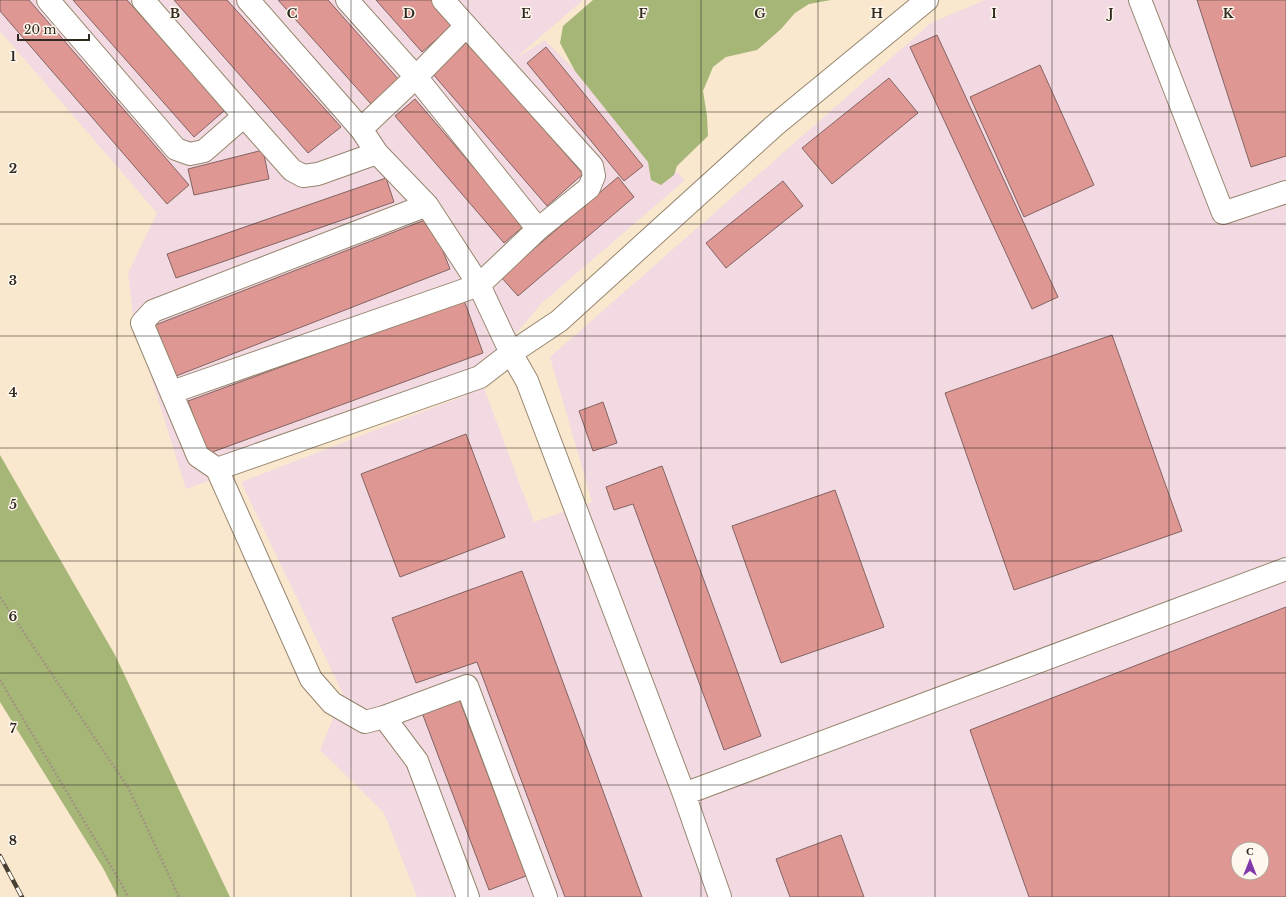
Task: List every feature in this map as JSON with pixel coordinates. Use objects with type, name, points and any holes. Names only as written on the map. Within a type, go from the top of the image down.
[{"type":"lane","points":[[48,0],[176,149],[190,154],[204,150],[244,116]]},
{"type":"lane","points":[[143,0],[292,170],[303,176],[318,174],[377,153]]},
{"type":"lane","points":[[248,0],[361,129],[377,153],[427,205],[479,285],[511,353],[527,381],[684,794],[720,897]]},
{"type":"lane","points":[[347,0],[416,77],[538,229]]},
{"type":"lane","points":[[172,392],[479,285],[538,229],[589,188],[594,176],[592,166],[443,0]]},
{"type":"lane","points":[[217,469],[480,377],[511,353],[559,321],[774,126],[927,0]]},
{"type":"lane","points":[[1140,0],[1223,213],[1286,192]]},
{"type":"lane","points":[[361,129],[416,77],[466,26]]},
{"type":"lane","points":[[427,205],[153,311],[142,323],[198,456],[217,469],[311,679],[332,703],[365,722],[384,717],[467,686],[546,897]]},
{"type":"lane","points":[[684,794],[1286,569]]},
{"type":"lane","points":[[384,717],[417,760],[468,897]]},
{"type":"path","points":[[0,597],[129,789],[179,897]]},
{"type":"path","points":[[0,680],[128,897]]},
{"type":"shaded area","points":[[0,0],[583,0],[515,59],[545,40],[685,180],[541,304],[472,386],[186,489],[134,322],[128,273],[157,213],[0,31]]},
{"type":"shaded area","points":[[985,0],[1286,0],[1286,897],[417,897],[384,813],[320,750],[343,694],[241,482],[484,388],[534,522],[592,502],[550,357],[931,23]]},
{"type":"green space","points":[[593,0],[831,0],[809,4],[795,13],[781,29],[757,50],[726,57],[713,67],[703,91],[707,116],[708,136],[677,166],[674,175],[661,185],[651,180],[648,162],[575,71],[560,43],[563,26]]},
{"type":"green space","points":[[0,455],[115,655],[230,897],[118,897],[103,868],[0,702]]},
{"type":"building","points":[[0,0],[29,0],[189,185],[167,204],[0,11]]},
{"type":"building","points":[[73,0],[127,0],[225,110],[194,137]]},
{"type":"building","points":[[174,0],[227,0],[341,127],[308,153]]},
{"type":"building","points":[[278,0],[328,0],[399,80],[371,104]]},
{"type":"building","points":[[376,0],[431,0],[453,25],[422,52]]},
{"type":"building","points":[[1197,0],[1286,0],[1286,156],[1251,167]]},
{"type":"building","points":[[937,35],[1058,297],[1032,309],[910,47]]},
{"type":"building","points":[[467,42],[583,174],[547,206],[432,73]]},
{"type":"building","points":[[546,47],[643,166],[624,181],[527,63]]},
{"type":"building","points":[[1040,65],[1094,185],[1024,217],[970,97]]},
{"type":"building","points":[[889,78],[918,113],[832,184],[802,148]]},
{"type":"building","points":[[415,99],[524,226],[504,243],[395,116]]},
{"type":"building","points":[[263,150],[269,179],[194,195],[188,169]]},
{"type":"building","points":[[618,177],[634,197],[518,296],[501,277]]},
{"type":"building","points":[[386,178],[394,202],[176,278],[167,254]]},
{"type":"building","points":[[783,181],[803,206],[726,268],[706,243]]},
{"type":"building","points":[[430,218],[450,269],[171,378],[150,327]]},
{"type":"building","points":[[464,300],[483,353],[207,454],[188,401]]},
{"type":"building","points":[[1112,335],[1182,531],[1014,590],[945,393]]},
{"type":"building","points":[[603,402],[617,443],[593,451],[579,411]]},
{"type":"building","points":[[466,434],[505,537],[400,577],[361,474]]},
{"type":"building","points":[[662,466],[761,736],[724,750],[633,504],[614,510],[606,487]]},
{"type":"building","points":[[835,490],[884,627],[781,663],[732,526]]},
{"type":"building","points":[[522,571],[642,897],[565,897],[477,662],[416,683],[392,618]]},
{"type":"building","points":[[1286,607],[1286,897],[1029,897],[970,730]]},
{"type":"building","points":[[458,696],[526,876],[489,890],[421,710]]},
{"type":"building","points":[[841,835],[864,897],[790,897],[776,859]]},
{"type":"railway","points":[[0,856],[22,897]]}]
